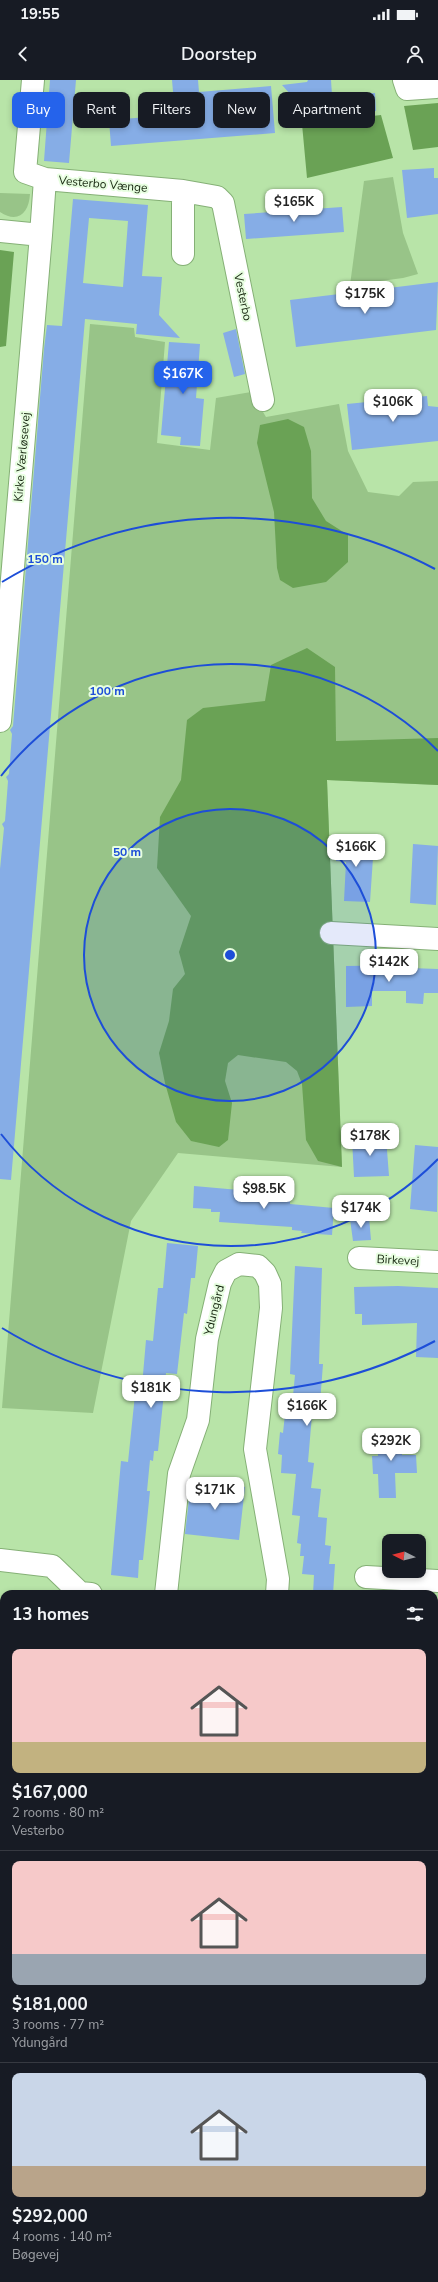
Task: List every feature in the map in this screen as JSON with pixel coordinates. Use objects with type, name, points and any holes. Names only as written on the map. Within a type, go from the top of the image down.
[{"type":"street","points":[[33,80],[25,172],[45,180]]},
{"type":"street","points":[[404,80],[407,89],[436,87]]},
{"type":"street","name":"Vesterbo Vænge","points":[[41,235],[45,180],[184,192],[217,197]]},
{"type":"street","points":[[183,254],[184,192]]},
{"type":"street","name":"Vesterbo","points":[[217,197],[223,203],[263,400]]},
{"type":"street","points":[[0,231],[41,235]]},
{"type":"street","name":"Kirke Værløsevej","points":[[0,721],[41,235]]},
{"type":"street","points":[[331,933],[438,939]]},
{"type":"street","name":"Birkevej","points":[[359,1258],[438,1262]]},
{"type":"street","name":"Ydungård","points":[[166,1590],[179,1474],[198,1420],[207,1339],[220,1283],[226,1271],[239,1264],[258,1266],[265,1273],[270,1284],[271,1308],[255,1449],[278,1579],[277,1590]]},
{"type":"street","points":[[0,1560],[52,1566],[77,1590]]},
{"type":"street","points":[[366,1577],[438,1581]]},
{"type":"green space","points":[[438,103],[438,147],[413,150],[404,106]]},
{"type":"green space","points":[[381,115],[393,158],[307,178],[302,128],[375,128],[375,116]]},
{"type":"green space","points":[[393,177],[403,233],[418,274],[403,278],[350,285],[364,181]]},
{"type":"green space","points":[[0,193],[30,194],[25,211],[17,217],[12,217],[0,212]]},
{"type":"green space","points":[[0,250],[14,252],[6,346],[0,347]]},
{"type":"green space","points":[[90,324],[134,328],[135,337],[165,342],[157,443],[210,450],[216,398],[251,392],[266,417],[339,404],[348,451],[368,492],[399,496],[413,482],[438,481],[438,785],[327,780],[342,1167],[178,1153],[131,1221],[93,1413],[2,1408]]},
{"type":"green space","points":[[288,419],[304,427],[311,451],[312,498],[326,521],[348,535],[348,562],[326,582],[293,588],[280,580],[277,568],[274,512],[257,443],[260,425]]},
{"type":"green space","points":[[307,648],[335,667],[336,741],[438,738],[438,785],[327,780],[342,1167],[318,1161],[306,1140],[302,1084],[297,1071],[286,1062],[238,1055],[228,1063],[225,1081],[232,1103],[228,1140],[219,1147],[191,1141],[176,1122],[165,1083],[159,1053],[169,1021],[173,989],[185,974],[179,952],[191,916],[157,868],[160,817],[181,780],[187,720],[203,708],[265,701],[271,665]]},
{"type":"building","points":[[50,80],[76,80],[75,92],[73,92],[73,116],[69,163],[44,161],[46,128],[65,128],[65,92],[49,92]]},
{"type":"building","points":[[172,80],[198,80],[199,92],[173,92]]},
{"type":"building","points":[[308,80],[331,80],[332,92],[288,92],[282,85],[307,82]]},
{"type":"building","points":[[271,86],[275,133],[111,146],[110,128],[130,128],[130,118],[138,118],[138,128],[205,128],[205,92],[199,92]]},
{"type":"building","points":[[434,168],[434,178],[438,178],[438,214],[407,218],[402,170]]},
{"type":"building","points":[[73,199],[148,205],[142,276],[162,277],[159,315],[180,338],[136,334],[137,324],[85,319],[11,1180],[0,1179],[0,869],[4,828],[2,824],[5,821],[8,781],[6,777],[9,774],[12,734],[10,730],[13,726],[44,349],[47,325],[62,326]],"holes":[[[89,218],[128,221],[123,287],[83,283]]]},
{"type":"building","points":[[342,207],[344,232],[246,239],[244,214]]},
{"type":"building","points":[[438,282],[436,330],[296,347],[290,300]]},
{"type":"building","points":[[236,329],[245,374],[234,377],[223,333]]},
{"type":"building","points":[[169,342],[200,344],[196,398],[204,399],[200,446],[180,445],[181,437],[161,435]]},
{"type":"building","points":[[427,396],[428,406],[438,407],[438,441],[352,450],[347,404]]},
{"type":"building","points":[[337,835],[352,836],[352,842],[374,843],[370,902],[344,901],[346,862],[336,861]]},
{"type":"building","points":[[413,844],[438,846],[436,905],[410,903]]},
{"type":"building","points":[[410,965],[410,968],[438,969],[438,993],[424,993],[423,1004],[406,1003],[406,991],[372,991],[372,1006],[346,1007],[346,966]]},
{"type":"building","points":[[386,1137],[389,1176],[354,1177],[352,1139]]},
{"type":"building","points":[[415,1145],[438,1147],[437,1212],[410,1209]]},
{"type":"building","points":[[194,1186],[263,1192],[262,1196],[290,1198],[290,1204],[334,1208],[332,1235],[301,1233],[302,1231],[292,1230],[292,1227],[219,1222],[220,1212],[211,1212],[211,1209],[193,1208]]},
{"type":"building","points":[[369,1217],[371,1240],[353,1241],[350,1219]]},
{"type":"building","points":[[167,1243],[198,1246],[195,1278],[191,1278],[187,1314],[184,1313],[177,1374],[166,1373],[158,1451],[154,1451],[153,1461],[150,1460],[147,1491],[150,1491],[143,1560],[139,1560],[138,1578],[111,1575],[121,1461],[128,1462],[136,1385],[142,1386],[146,1340],[153,1341],[158,1288],[163,1288]]},
{"type":"building","points":[[295,1266],[322,1268],[319,1364],[323,1364],[320,1403],[313,1403],[308,1462],[314,1463],[311,1488],[321,1489],[318,1517],[327,1518],[325,1545],[331,1546],[329,1564],[335,1564],[333,1590],[313,1590],[314,1575],[302,1574],[304,1556],[300,1556],[301,1544],[297,1543],[300,1516],[292,1515],[296,1474],[281,1473],[282,1455],[278,1454],[280,1432],[283,1433],[285,1414],[289,1415],[290,1406],[292,1406],[295,1375],[290,1374]]},
{"type":"building","points":[[398,1286],[438,1288],[438,1358],[416,1357],[417,1323],[362,1325],[362,1314],[355,1314],[354,1287]]},
{"type":"building","points":[[402,1430],[402,1455],[416,1455],[417,1473],[395,1473],[396,1498],[379,1498],[378,1474],[373,1474],[372,1456],[378,1456],[377,1431]]},
{"type":"building","points":[[191,1482],[245,1487],[239,1540],[185,1534]]}]
